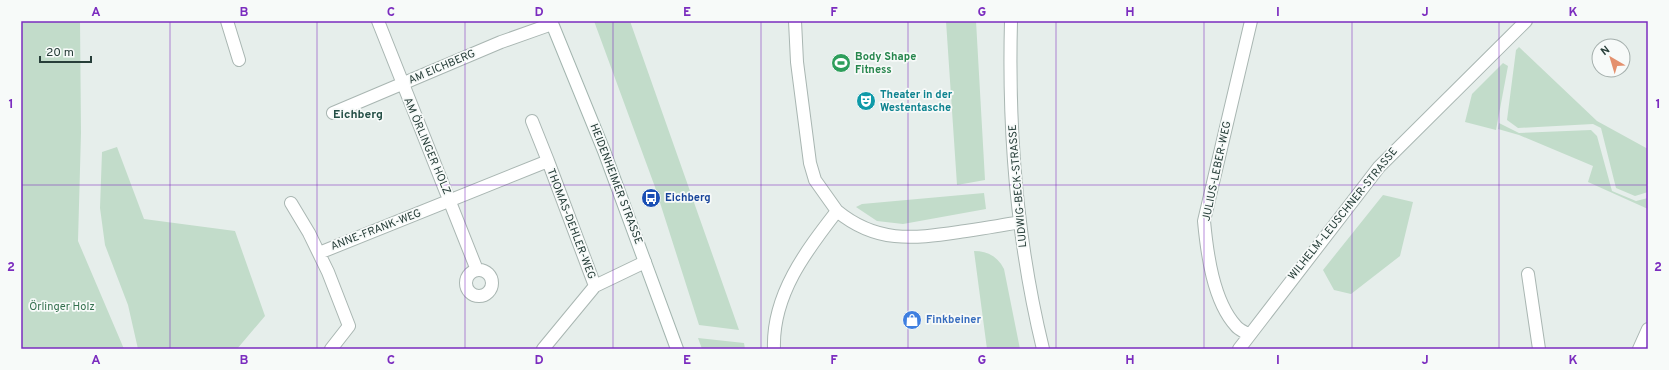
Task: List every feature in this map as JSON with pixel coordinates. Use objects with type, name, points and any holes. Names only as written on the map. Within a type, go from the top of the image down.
[{"type":"street","points":[[228,21],[239,60]]},
{"type":"street","name":"AM ÖRLINGER HOLZ","points":[[378,21],[401,84],[477,270]]},
{"type":"street","points":[[795,21],[797,62],[810,163],[815,180],[837,211],[851,222],[871,231],[899,238],[926,237],[1020,222]]},
{"type":"street","name":"LUDWIG-BECK-STRASSE","points":[[1011,21],[1012,128],[1020,222],[1028,281],[1044,349]]},
{"type":"street","name":"JULIUS-LEBER-WEG","points":[[1248,335],[1236,326],[1223,307],[1212,274],[1206,244],[1204,221],[1214,173],[1226,130],[1251,21]]},
{"type":"street","name":"WILHELM-LEUSCHNER-STRASSE","points":[[1239,349],[1248,335],[1379,167],[1526,21]]},
{"type":"street","name":"AM EICHBERG","points":[[333,112],[502,42],[552,23]]},
{"type":"street","name":"HEIDENHEIMER STRASSE","points":[[552,23],[604,151],[676,349]]},
{"type":"street","name":"THOMAS-DEHLER-WEG","points":[[532,121],[595,286]]},
{"type":"street","name":"THOMAS-DEHLER-WEG","points":[[468,194],[548,161]]},
{"type":"street","name":"ANNE-FRANK-WEG","points":[[331,349],[349,326],[319,253],[468,194]]},
{"type":"street","points":[[291,203],[319,253]]},
{"type":"street","points":[[774,349],[775,325],[792,276],[811,244],[837,211]]},
{"type":"street","name":"THOMAS-DEHLER-WEG","points":[[543,349],[595,286],[645,262]]},
{"type":"street","points":[[1528,274],[1539,349]]},
{"type":"street","points":[[1639,349],[1648,332]]},
{"type":"green space","name":"Örlinger Holz","points":[[21,21],[80,21],[81,133],[78,241],[124,349],[21,349]]},
{"type":"green space","points":[[594,21],[630,21],[739,330],[699,325],[655,187]]},
{"type":"green space","points":[[946,21],[976,21],[985,180],[957,185]]},
{"type":"green space","points":[[1519,47],[1597,121],[1648,149],[1648,192],[1635,196],[1616,188],[1601,128],[1593,124],[1518,128],[1507,120],[1516,50]]},
{"type":"green space","points":[[1503,63],[1508,66],[1496,130],[1465,122],[1472,94]]},
{"type":"green space","points":[[1499,123],[1519,133],[1591,130],[1597,136],[1612,191],[1636,201],[1648,198],[1648,209],[1588,182],[1593,166],[1519,135],[1498,129]]},
{"type":"green space","points":[[117,147],[144,219],[235,231],[265,316],[237,349],[138,349],[128,305],[105,245],[100,208],[102,152]]},
{"type":"green space","points":[[984,193],[986,209],[903,224],[877,221],[856,207],[862,204]]},
{"type":"green space","points":[[1383,195],[1413,202],[1400,256],[1351,294],[1334,290],[1323,270]]},
{"type":"green space","points":[[974,251],[984,252],[996,258],[1004,269],[1020,349],[987,349]]},
{"type":"green space","points":[[698,338],[744,343],[745,349],[702,349]]},
{"type":"place","name":"Body Shape Fitness","points":[[841,63]]},
{"type":"place","name":"Theater in der Westentasche","points":[[866,101]]},
{"type":"place","name":"Eichberg","points":[[651,198]]},
{"type":"place","name":"Finkbeiner","points":[[912,320]]},
{"type":"district","name":"Eichberg","points":[[358,115]]}]
